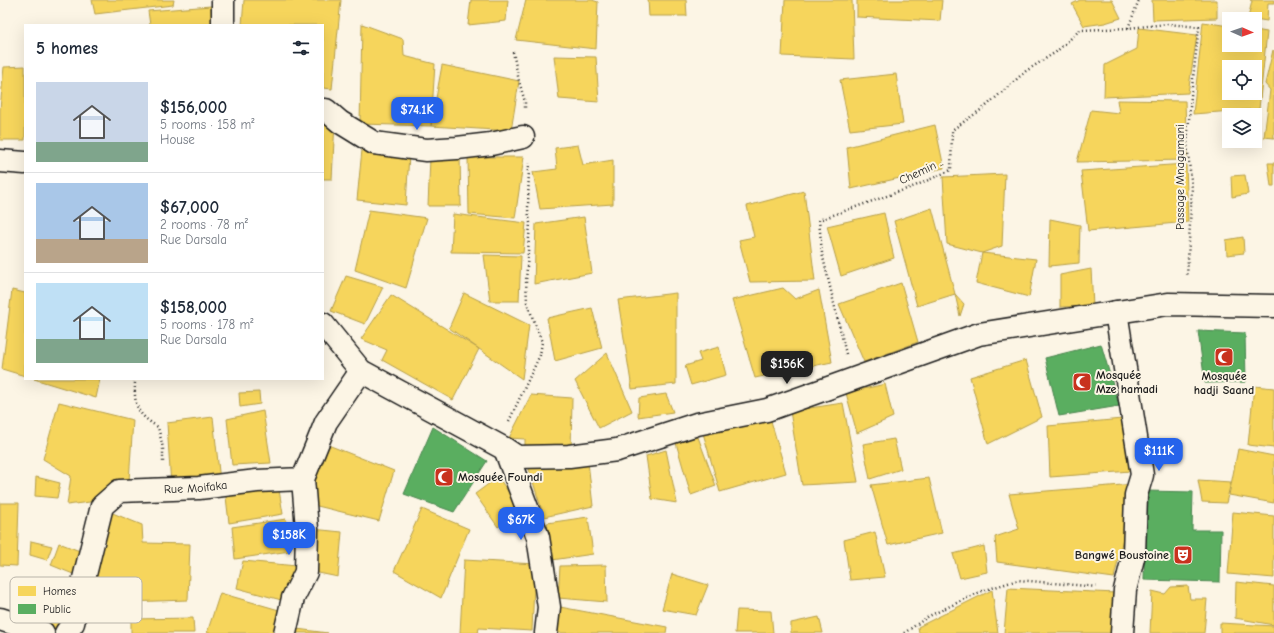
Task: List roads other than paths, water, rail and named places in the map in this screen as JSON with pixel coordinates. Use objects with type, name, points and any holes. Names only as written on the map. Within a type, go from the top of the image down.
[{"type":"street","points":[[223,0],[223,24]]},
{"type":"street","points":[[324,110],[340,122],[374,143],[426,150],[491,144],[523,137]]},
{"type":"street","points":[[0,162],[24,163]]},
{"type":"street","points":[[324,325],[361,371],[505,449],[517,457],[568,456],[617,450],[697,424],[767,410],[979,334],[1168,304],[1274,306]]},
{"type":"street","points":[[1116,312],[1142,475],[1136,495],[1134,554],[1125,590],[1122,633]]},
{"type":"street","points":[[285,633],[293,598],[306,572],[307,529],[303,479],[326,422],[361,371]]},
{"type":"street","points":[[505,449],[538,537],[549,607],[546,633]]},
{"type":"street","name":"Rue Moifaka","points":[[84,577],[102,506],[119,491],[199,488],[257,481],[303,479]]},
{"type":"street","points":[[0,619],[10,622]]},
{"type":"street","points":[[13,623],[44,633]]},
{"type":"street","name":"Rue Moifaka","points":[[66,633],[73,623]]},
{"type":"place","name":"Mosquée hadji Saand","points":[[1224,357]]},
{"type":"place","name":"Mosquée Mze hamadi","points":[[1082,382]]},
{"type":"place","name":"Mosquée Foundi","points":[[444,477]]},
{"type":"place","name":"Bangwé Boustoine","points":[[1183,555]]}]
